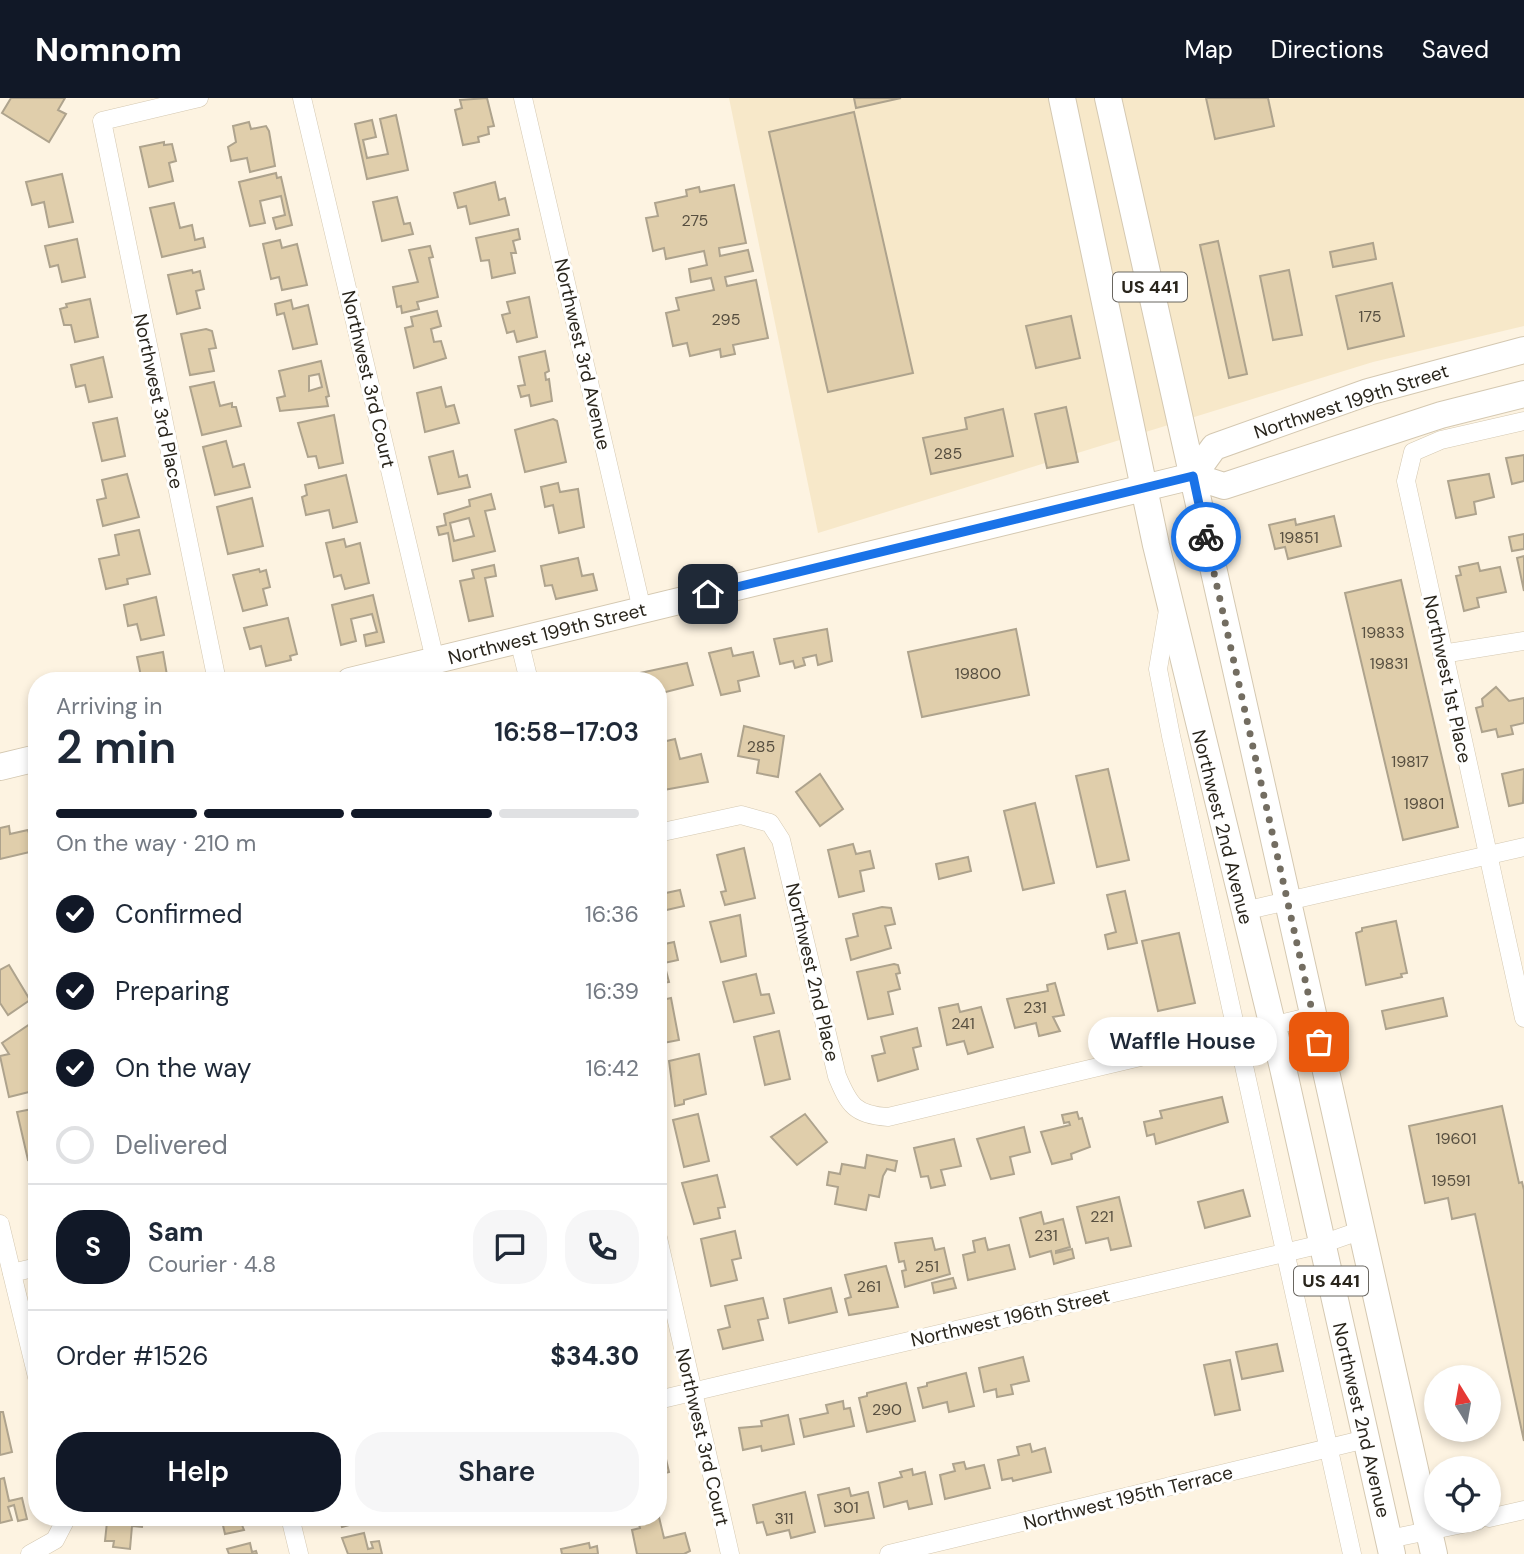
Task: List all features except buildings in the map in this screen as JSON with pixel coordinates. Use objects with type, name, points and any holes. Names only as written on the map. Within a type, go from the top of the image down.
[{"type":"main road","name":"Northwest 2nd Avenue","points":[[1062,98],[1144,489],[1272,1023],[1391,1546]]},
{"type":"main road","name":"US 441","points":[[1108,98],[1431,1542]]},
{"type":"main road","name":"Northwest 199th Street","points":[[386,672],[1193,476],[1214,447],[1368,392],[1524,350]]},
{"type":"main road","points":[[1193,476],[1224,486],[1441,415],[1524,394]]},
{"type":"main road","points":[[0,767],[28,760]]},
{"type":"street","name":"Northwest 3rd Place","points":[[199,98],[102,121],[215,672]]},
{"type":"street","name":"Northwest 3rd Court","points":[[302,98],[435,660]]},
{"type":"street","name":"Northwest 3rd Avenue","points":[[523,98],[642,610]]},
{"type":"street","name":"Northwest 1st Place","points":[[1524,421],[1441,440],[1413,452],[1406,481],[1524,1018]]},
{"type":"street","points":[[1170,600],[1158,668],[1352,1554]]},
{"type":"street","points":[[519,640],[527,672]]},
{"type":"street","points":[[1442,654],[1524,641]]},
{"type":"street","name":"Northwest 2nd Place","points":[[667,832],[741,815],[770,823],[781,840],[837,1076],[847,1100],[865,1115],[888,1117],[1236,1032]]},
{"type":"street","points":[[1244,911],[1524,847]]},
{"type":"street","points":[[1236,1032],[1313,1016]]},
{"type":"street","points":[[0,1224],[28,1340]]},
{"type":"street","name":"Northwest 196th Street","points":[[667,1398],[1322,1244],[1362,1230]]},
{"type":"street","points":[[12,1273],[28,1269]]},
{"type":"street","name":"Northwest 3rd Court","points":[[667,1278],[730,1554]]},
{"type":"street","name":"Northwest 195th Terrace","points":[[889,1554],[961,1546],[1366,1439]]},
{"type":"street","points":[[1501,1515],[1524,1510]]},
{"type":"street","points":[[30,1554],[55,1540],[62,1526]]},
{"type":"street","points":[[292,1526],[299,1554]]},
{"type":"street","points":[[1391,1546],[1431,1542],[1451,1533]]},
{"type":"shaded area","points":[[729,98],[1524,98],[1524,326],[1373,362],[818,533]]},
{"type":"way so far","points":[[1206,537],[1319,1042]]},
{"type":"place","name":"Waffle House","points":[[1319,1042]]},
{"type":"route","points":[[708,594],[1193,476],[1206,537]]}]
